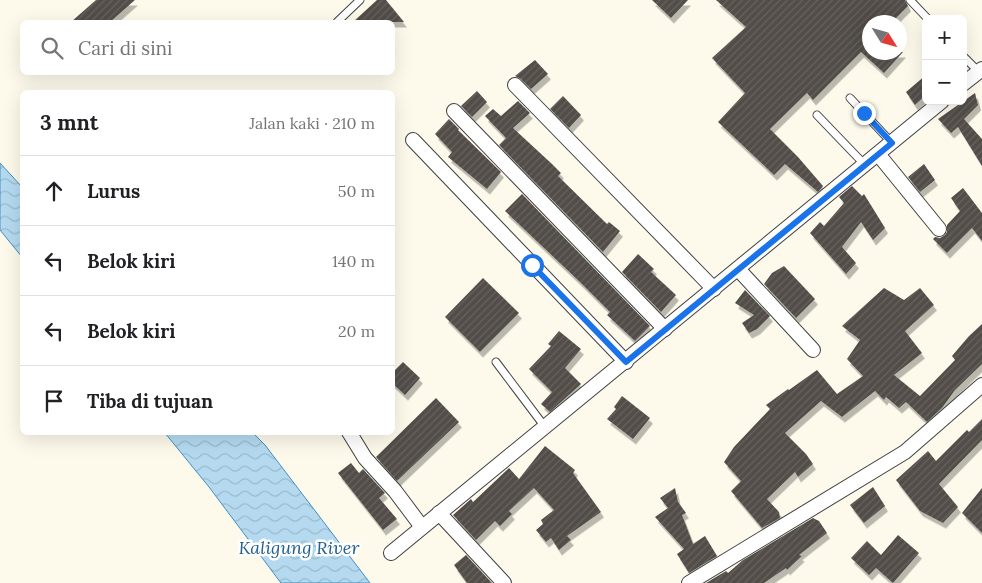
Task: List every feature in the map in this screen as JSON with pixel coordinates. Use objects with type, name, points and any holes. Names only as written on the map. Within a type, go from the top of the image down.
[{"type":"street","points":[[967,81],[980,70]]},
{"type":"street","points":[[515,85],[714,289]]},
{"type":"street","points":[[391,553],[937,105]]},
{"type":"street","points":[[454,111],[665,330]]},
{"type":"street","points":[[413,140],[626,362]]},
{"type":"street","points":[[878,154],[939,228]]},
{"type":"street","points":[[738,269],[813,350]]},
{"type":"street","points":[[689,583],[905,452],[982,385]]},
{"type":"street","points":[[351,435],[365,458],[422,527]]},
{"type":"street","points":[[439,513],[504,583]]},
{"type":"lane","points":[[340,20],[360,0]]},
{"type":"lane","points":[[910,0],[924,15]]},
{"type":"lane","points":[[967,59],[980,70]]},
{"type":"lane","points":[[850,98],[892,143]]},
{"type":"lane","points":[[817,115],[865,165]]},
{"type":"lane","points":[[496,362],[545,427]]},
{"type":"water","points":[[0,163],[20,185],[20,255],[0,230]]},
{"type":"water","name":"Kaligung River","points":[[167,435],[255,435],[265,445],[370,583],[281,583],[209,487]]},
{"type":"building","points":[[96,0],[135,0],[112,20],[73,20]]},
{"type":"building","points":[[377,0],[386,0],[404,22],[395,22],[395,20],[355,20]]},
{"type":"building","points":[[652,0],[688,0],[671,18]]},
{"type":"building","points":[[716,0],[905,0],[908,6],[899,15],[862,15],[862,53],[813,100],[807,93],[770,129],[823,186],[818,192],[785,164],[774,175],[718,122],[745,93],[712,58],[746,27]]},
{"type":"building","points":[[535,60],[548,74],[531,89],[515,76]]},
{"type":"building","points":[[870,60],[896,60],[884,73]]},
{"type":"building","points":[[922,78],[922,99],[915,105],[906,92]]},
{"type":"building","points":[[477,91],[487,102],[472,117],[461,106]]},
{"type":"building","points":[[975,93],[978,105],[964,119],[982,139],[982,166],[958,127],[951,133],[938,119],[958,105],[967,105],[967,99]]},
{"type":"building","points":[[563,96],[581,115],[569,128],[550,109]]},
{"type":"building","points":[[518,101],[530,113],[513,128],[561,173],[558,176],[607,224],[609,222],[620,231],[603,252],[499,145],[506,138],[485,116],[493,109],[501,116]]},
{"type":"building","points":[[449,119],[501,172],[487,189],[448,157],[452,152],[435,134]]},
{"type":"building","points":[[924,164],[935,180],[920,192],[908,177]]},
{"type":"building","points":[[852,186],[862,196],[864,194],[885,228],[873,240],[861,222],[842,247],[856,263],[846,274],[810,233],[820,222],[824,226],[844,203],[839,197]]},
{"type":"building","points":[[963,188],[982,213],[982,241],[972,228],[947,253],[933,239],[945,235],[947,225],[960,211],[951,198]]},
{"type":"building","points":[[522,194],[650,326],[635,341],[607,315],[610,312],[580,282],[505,211]]},
{"type":"building","points":[[638,254],[654,269],[651,272],[676,295],[661,312],[622,272]]},
{"type":"building","points":[[784,266],[815,299],[796,318],[764,284],[772,273]]},
{"type":"building","points":[[483,278],[519,313],[480,352],[445,317]]},
{"type":"building","points":[[884,288],[904,300],[920,288],[934,305],[905,331],[922,353],[894,375],[920,396],[955,360],[952,356],[982,324],[982,364],[955,390],[942,408],[927,422],[906,402],[899,408],[886,397],[884,400],[875,391],[842,417],[821,401],[785,433],[806,454],[813,464],[798,477],[795,472],[767,499],[779,512],[780,518],[762,528],[731,491],[741,481],[724,462],[734,447],[770,409],[766,405],[817,370],[837,394],[863,376],[847,359],[860,340],[842,326]]},
{"type":"building","points":[[745,290],[770,316],[757,329],[749,333],[742,323],[754,315],[735,303]]},
{"type":"building","points":[[559,331],[581,349],[565,368],[581,384],[550,412],[541,404],[552,392],[529,369],[551,346],[548,344]]},
{"type":"building","points":[[403,362],[420,378],[405,395],[395,386],[395,370]]},
{"type":"building","points":[[622,396],[650,418],[633,439],[607,419],[616,409],[614,407]]},
{"type":"building","points":[[436,398],[459,422],[397,481],[376,457]]},
{"type":"building","points":[[982,419],[982,440],[939,484],[958,507],[943,523],[920,511],[896,480],[928,451],[936,461],[967,430],[969,432]]},
{"type":"building","points":[[545,446],[575,470],[573,473],[601,512],[567,536],[571,540],[559,550],[551,538],[546,542],[536,530],[543,524],[541,520],[554,510],[534,488],[509,511],[512,514],[500,526],[495,521],[476,540],[453,515],[471,499],[473,502],[509,468],[519,479]]},
{"type":"building","points":[[351,463],[359,473],[363,469],[385,493],[379,498],[397,519],[383,530],[338,473]]},
{"type":"building","points":[[873,487],[885,506],[864,523],[850,505]]},
{"type":"building","points":[[675,488],[678,502],[686,513],[682,515],[693,544],[705,536],[717,556],[689,573],[677,554],[684,549],[655,517],[668,508],[660,498]]},
{"type":"building","points":[[982,488],[982,533],[962,513]]},
{"type":"building","points":[[813,518],[819,521],[827,533],[799,555],[802,556],[787,570],[786,568],[764,583],[706,583],[726,571],[728,573],[743,560]]},
{"type":"building","points":[[898,535],[919,553],[893,583],[876,568],[869,575],[851,558],[867,541],[881,555]]},
{"type":"building","points":[[466,555],[492,583],[467,583],[454,565]]},
{"type":"route","points":[[532,265],[626,362],[892,143],[864,113]]}]
